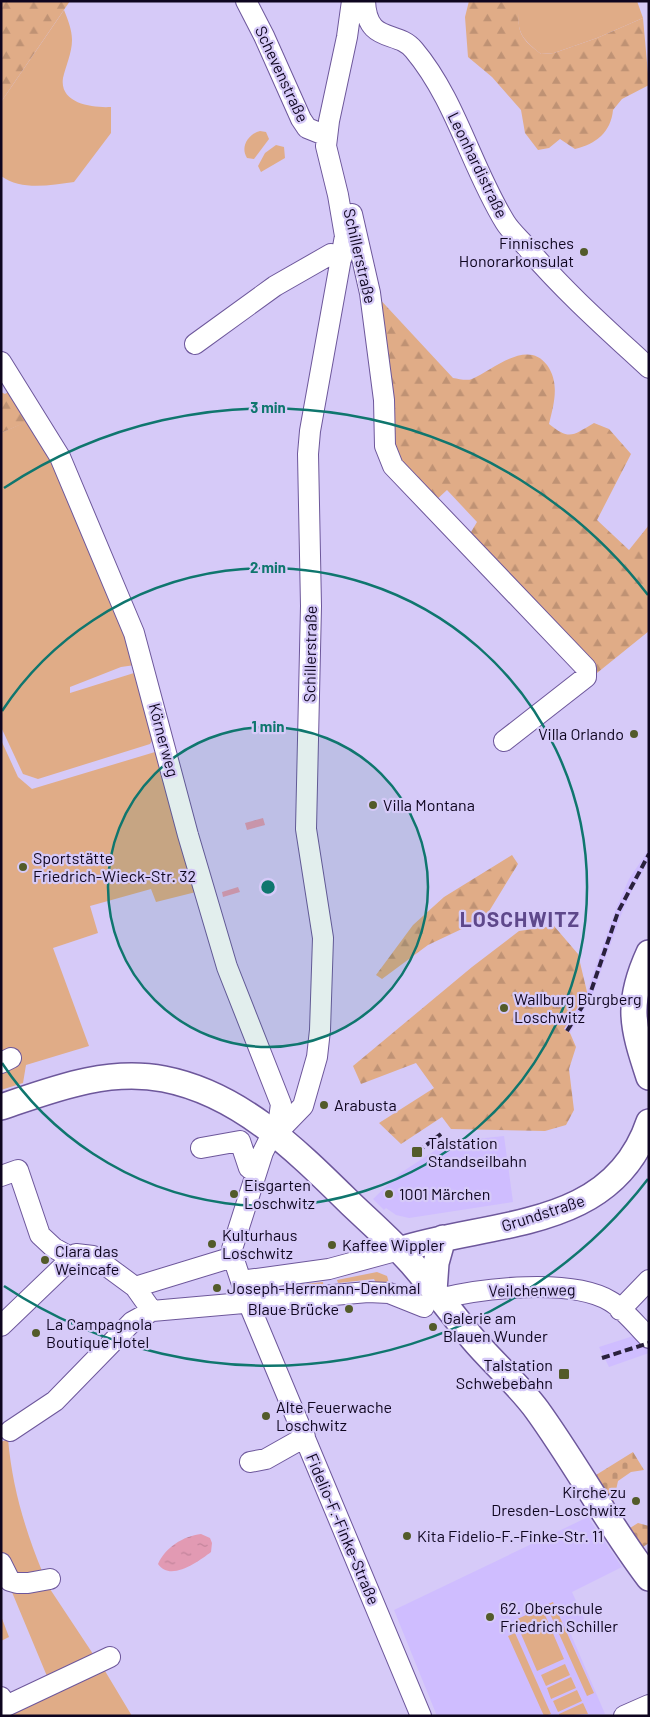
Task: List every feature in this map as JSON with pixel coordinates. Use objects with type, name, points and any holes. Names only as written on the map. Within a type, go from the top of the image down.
[{"type":"main road","points":[[647,960],[634,997],[634,1026],[649,1077]]},
{"type":"main road","points":[[1,1107],[95,1078],[122,1076],[150,1077],[201,1090],[245,1113],[277,1134],[400,1250],[432,1299],[535,1407],[569,1456],[599,1506],[649,1578]]},
{"type":"main road","name":"Grundstraße","points":[[400,1250],[443,1238],[517,1224],[593,1196],[606,1188],[624,1169],[642,1141],[649,1122]]},
{"type":"main road","points":[[432,1299],[436,1263],[443,1238]]},
{"type":"street","name":"Schevenstraße","points":[[246,1],[300,119],[307,128],[327,136]]},
{"type":"street","name":"Schillerstraße","points":[[233,1258],[232,1249],[262,1152],[304,1106],[317,1058],[320,1030],[323,938],[306,828],[311,606],[308,454],[310,431],[342,257],[344,236],[338,195],[326,146],[352,1]]},
{"type":"street","name":"Leonhardistraße","points":[[365,1],[365,13],[372,25],[387,37],[407,43],[414,50],[439,87],[505,222],[551,276],[649,368]]},
{"type":"street","name":"Schillerstraße","points":[[338,195],[349,203],[370,293],[384,400],[387,456],[400,473],[586,668],[586,677],[504,741]]},
{"type":"street","points":[[195,344],[275,286],[330,254],[342,257]]},
{"type":"street","name":"Körnerweg","points":[[2,364],[60,457],[134,632],[188,835],[227,967],[281,1104],[277,1134]]},
{"type":"street","points":[[201,1148],[236,1140],[240,1141],[249,1168],[256,1172]]},
{"type":"street","points":[[1,1176],[18,1170],[40,1235],[54,1248],[72,1258]]},
{"type":"street","points":[[241,1280],[329,1269],[400,1250]]},
{"type":"street","points":[[1,1326],[72,1258],[81,1253],[93,1256],[135,1287],[152,1311]]},
{"type":"street","points":[[135,1287],[233,1258]]},
{"type":"street","name":"Fidelio-F.-Finke-Straße","points":[[233,1258],[248,1302],[421,1716]]},
{"type":"street","points":[[620,1310],[649,1280]]},
{"type":"street","name":"Veilchenweg","points":[[432,1299],[482,1290],[584,1289],[612,1302],[649,1338]]},
{"type":"street","points":[[10,1431],[55,1401],[132,1322],[152,1311],[368,1292],[432,1299]]},
{"type":"street","points":[[250,1462],[266,1459],[305,1437]]},
{"type":"street","points":[[1,1563],[10,1580],[17,1583],[50,1579]]},
{"type":"street","points":[[1,1697],[6,1706],[110,1656]]},
{"type":"street","points":[[624,1716],[649,1705]]},
{"type":"shaded area","points":[[649,849],[649,862],[634,886],[621,915],[592,996],[570,1033],[564,1029],[587,992],[615,911],[629,879]]},
{"type":"shaded area","points":[[504,1136],[513,1202],[409,1218],[396,1215],[386,1208],[384,1210],[373,1199],[399,1174],[448,1142]]},
{"type":"shaded area","points":[[649,1331],[649,1353],[609,1367],[599,1347]]},
{"type":"shaded area","name":"62. Oberschule Friedrich Schiller","points":[[588,1517],[622,1567],[572,1592],[586,1623],[569,1630],[605,1714],[437,1716],[394,1610]]},
{"type":"green space","points":[[1,1],[70,1],[1,102]]},
{"type":"green space","points":[[469,1],[518,1],[520,32],[527,42],[541,54],[554,53],[597,38],[643,18],[649,85],[622,99],[613,110],[612,118],[606,131],[590,144],[575,149],[560,139],[549,148],[538,150],[525,133],[521,110],[492,77],[468,57],[465,17]]},
{"type":"green space","points":[[518,1],[637,1],[643,18],[597,38],[554,53],[541,54],[527,42],[520,32]]},
{"type":"green space","points":[[64,10],[71,29],[72,45],[63,78],[63,87],[66,94],[79,103],[95,107],[111,107],[111,133],[74,182],[36,186],[18,184],[1,176],[1,102]]},
{"type":"green space","points":[[260,131],[266,132],[269,139],[254,159],[247,158],[244,150],[246,142],[252,135]]},
{"type":"green space","points":[[276,145],[284,147],[285,158],[261,172],[258,166],[265,153]]},
{"type":"green space","points":[[375,294],[453,378],[472,379],[510,358],[520,355],[539,357],[547,365],[554,379],[555,394],[549,424],[562,433],[571,434],[581,431],[594,423],[609,429],[631,454],[597,520],[629,550],[649,525],[649,631],[597,673],[546,623],[468,537],[477,522],[447,490],[434,502],[397,463]]},
{"type":"green space","points":[[11,390],[29,421],[1,433],[1,392],[5,394]]},
{"type":"green space","points":[[32,419],[103,569],[135,665],[121,667],[70,687],[70,693],[134,673],[139,677],[158,732],[150,744],[38,779],[23,774],[1,727],[1,433]]},
{"type":"green space","points":[[1,740],[18,777],[32,789],[155,752],[200,891],[156,902],[151,889],[90,906],[98,933],[53,948],[89,1046],[26,1065],[23,1083],[1,1090]]},
{"type":"green space","points":[[512,855],[518,864],[485,918],[428,945],[382,979],[376,975],[413,925],[444,897]]},
{"type":"green space","points":[[554,926],[578,954],[587,992],[564,1029],[570,1033],[576,1047],[569,1069],[574,1110],[566,1125],[545,1131],[451,1129],[442,1117],[401,1144],[379,1123],[434,1088],[416,1063],[361,1084],[353,1066],[472,967],[519,931]]},
{"type":"green space","points":[[377,1272],[387,1276],[390,1286],[377,1285],[374,1279],[338,1283],[337,1280]]},
{"type":"green space","points":[[323,1282],[324,1290],[262,1296],[261,1289]]},
{"type":"green space","points":[[8,1439],[12,1473],[20,1506],[42,1571],[22,1580],[1,1556],[1,1442]]},
{"type":"green space","points":[[633,1452],[644,1470],[631,1472],[618,1481],[613,1504],[596,1475]]},
{"type":"green space","points":[[638,1523],[649,1526],[649,1543],[643,1547],[630,1528]]},
{"type":"green space","points":[[9,1585],[48,1586],[97,1660],[49,1681]]},
{"type":"green space","points":[[553,1602],[594,1693],[587,1696],[546,1605]]},
{"type":"green space","points":[[542,1608],[564,1659],[537,1671],[515,1620]]},
{"type":"green space","points":[[1,1616],[9,1637],[1,1641]]},
{"type":"green space","points":[[515,1633],[551,1714],[544,1716],[508,1636]]},
{"type":"green space","points":[[565,1664],[570,1675],[546,1686],[541,1675]]},
{"type":"green space","points":[[102,1666],[132,1716],[8,1716],[18,1706]]},
{"type":"green space","points":[[571,1677],[576,1688],[551,1699],[547,1688]]},
{"type":"green space","points":[[577,1690],[582,1701],[558,1712],[553,1701]]},
{"type":"green space","points":[[583,1703],[588,1714],[559,1716],[559,1714]]},
{"type":"water","points":[[263,818],[265,825],[247,830],[245,823]]},
{"type":"water","points":[[238,887],[240,892],[223,897],[222,892]]},
{"type":"water","points":[[201,1534],[210,1538],[212,1543],[211,1552],[192,1565],[177,1571],[163,1569],[158,1564],[165,1553],[175,1544],[188,1537]]},
{"type":"railway","points":[[567,1031],[590,994],[618,912],[649,854]]},
{"type":"railway","points":[[417,1152],[441,1134]]},
{"type":"railway","points":[[602,1358],[649,1343]]},
{"type":"place","name":"Finnisches Honorarkonsulat","points":[[584,252]]},
{"type":"place","name":"Villa Orlando","points":[[634,734]]},
{"type":"place","name":"Villa Montana","points":[[373,805]]},
{"type":"place","name":"Sportstätte Friedrich-Wieck-Str. 32","points":[[23,867]]},
{"type":"place","name":"Wallburg Burgberg Loschwitz","points":[[504,1008]]},
{"type":"place","name":"Arabusta","points":[[324,1105]]},
{"type":"place","name":"Talstation Standseilbahn","points":[[417,1152]]},
{"type":"place","name":"Eisgarten Loschwitz","points":[[234,1194]]},
{"type":"place","name":"1001 Märchen","points":[[389,1194]]},
{"type":"place","name":"Kulturhaus Loschwitz","points":[[212,1244]]},
{"type":"place","name":"Kaffee Wippler","points":[[332,1245]]},
{"type":"place","name":"Clara das Weincafe","points":[[45,1260]]},
{"type":"place","name":"Joseph-Herrmann-Denkmal","points":[[217,1288]]},
{"type":"place","name":"Blaue Brücke","points":[[349,1309]]},
{"type":"place","name":"Galerie am Blauen Wunder","points":[[433,1327]]},
{"type":"place","name":"La Campagnola Boutique Hotel","points":[[36,1333]]},
{"type":"place","name":"Talstation Schwebebahn","points":[[564,1374]]},
{"type":"place","name":"Alte Feuerwache Loschwitz","points":[[266,1416]]},
{"type":"place","name":"Kirche zu Dresden-Loschwitz","points":[[636,1501]]},
{"type":"place","name":"Kita Fidelio-F.-Finke-Str. 11","points":[[407,1536]]},
{"type":"place","name":"62. Oberschule Friedrich Schiller","points":[[490,1617]]},
{"type":"district","name":"LOSCHWITZ","points":[[520,920]]}]
